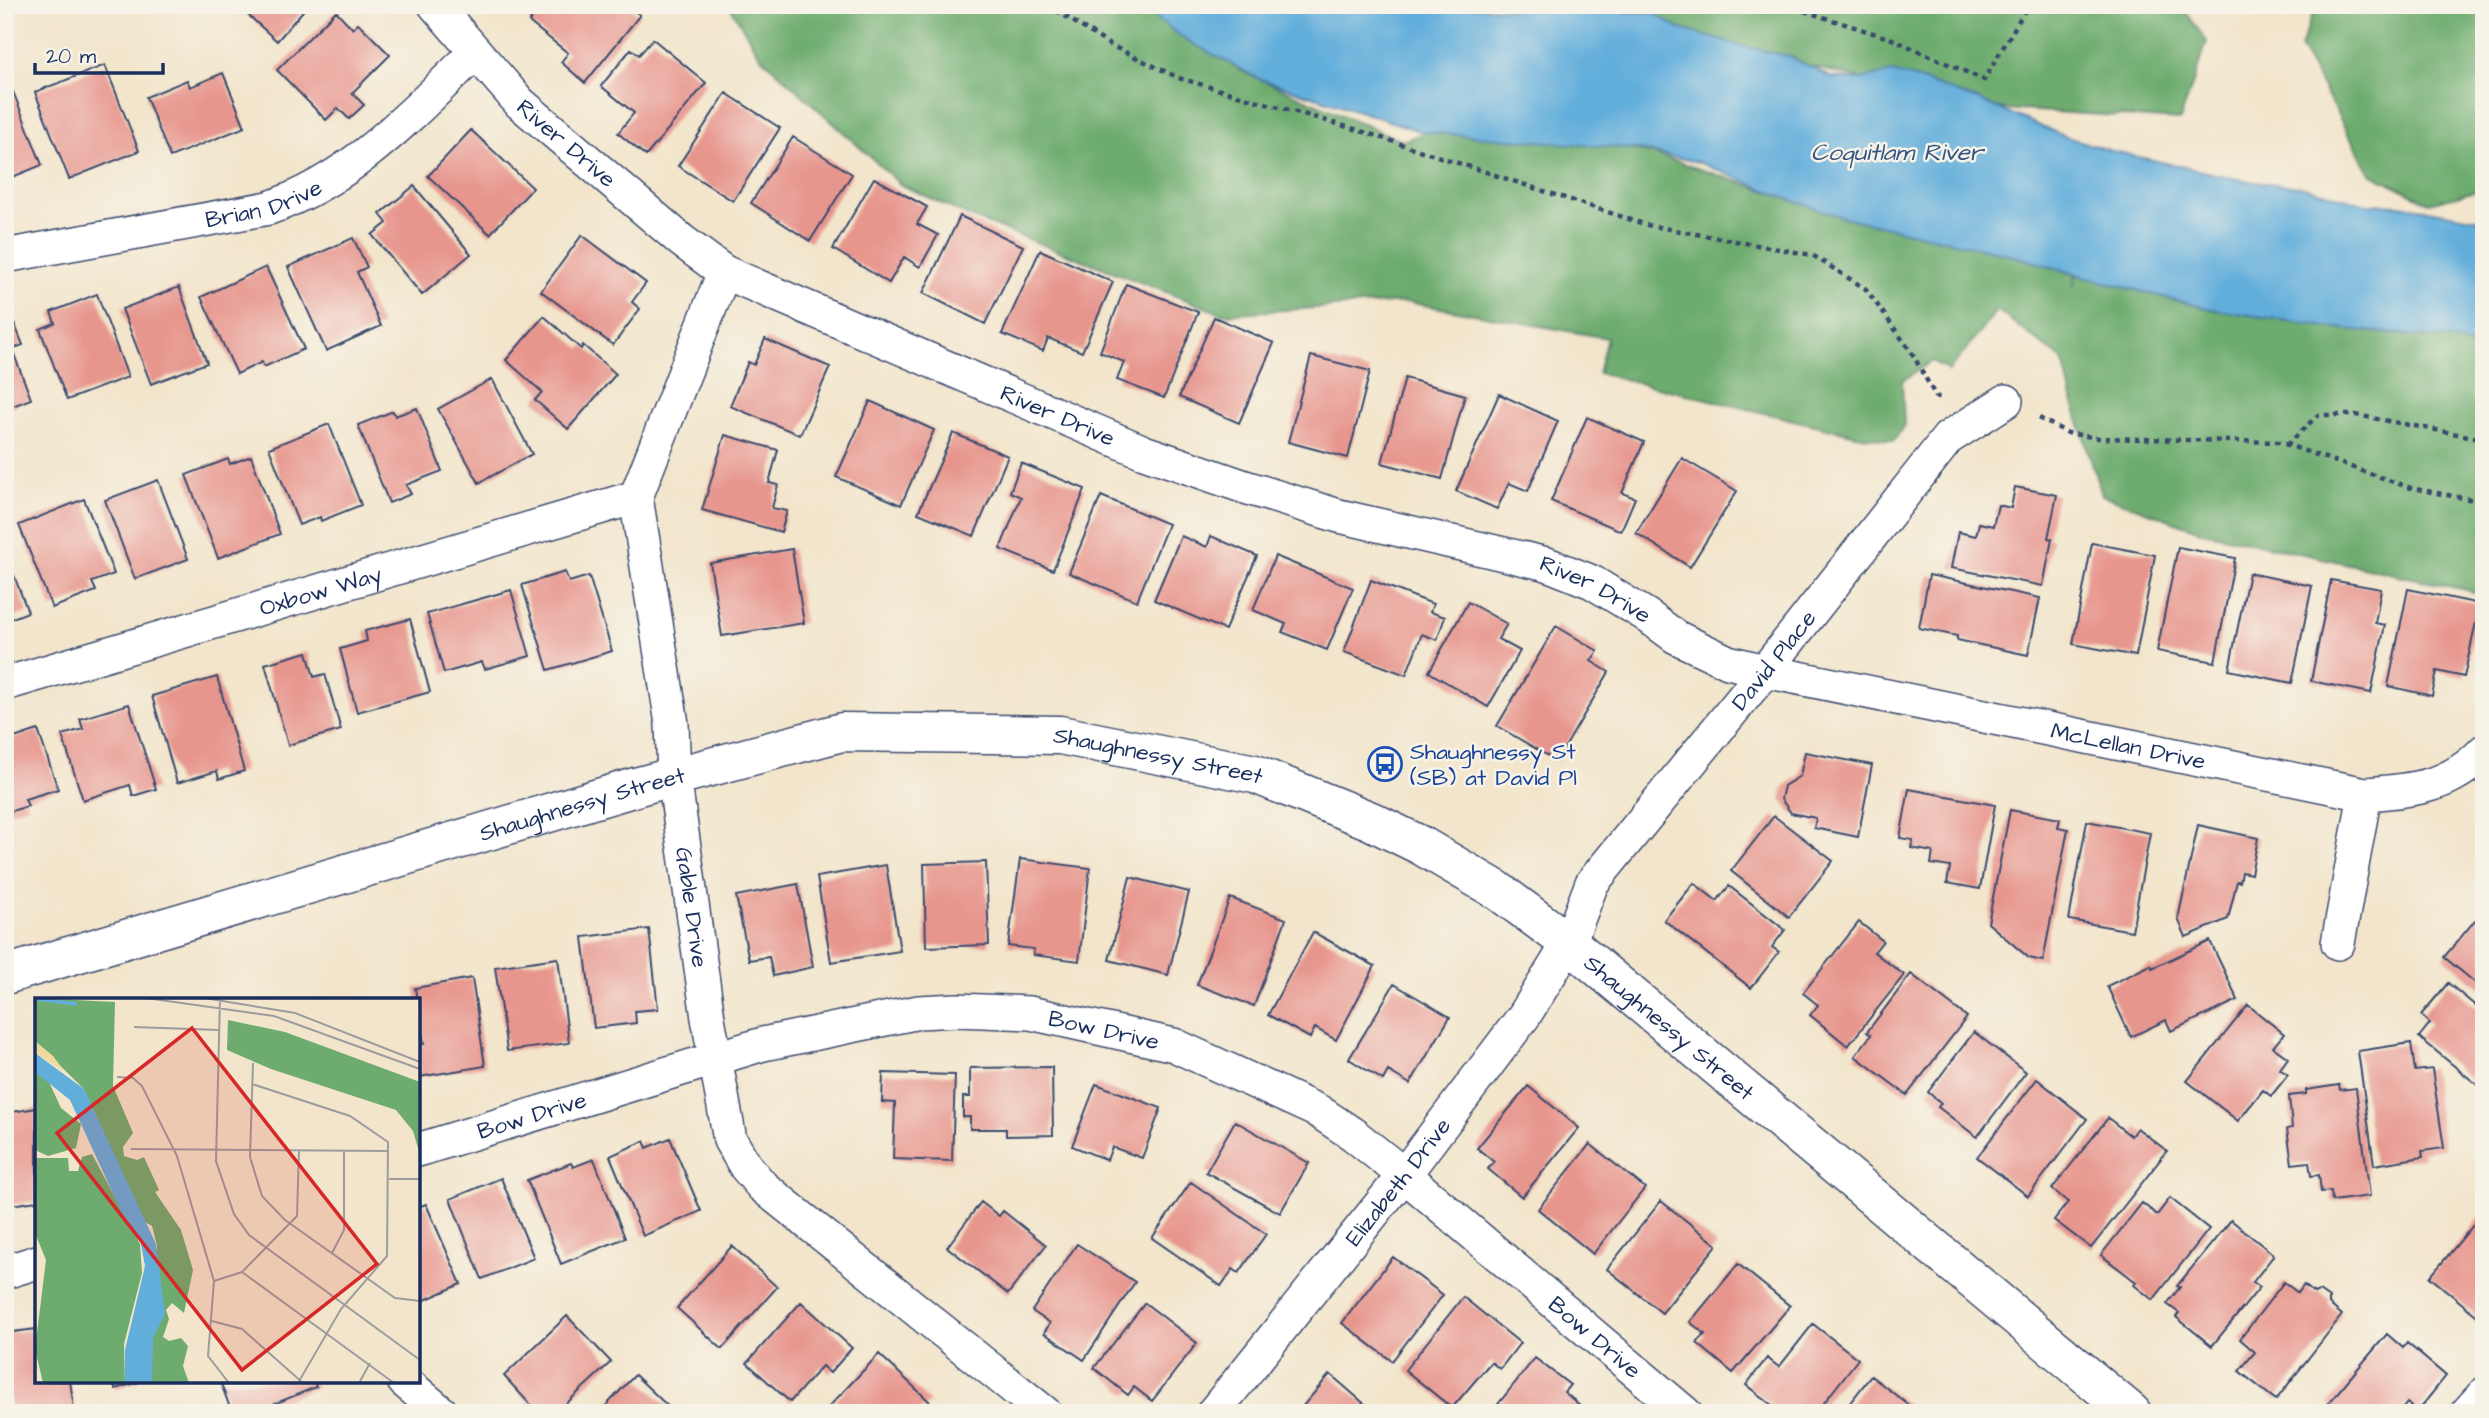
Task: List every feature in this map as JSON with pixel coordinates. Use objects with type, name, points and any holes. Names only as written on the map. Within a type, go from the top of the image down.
[{"type":"street","name":"River Drive","points":[[435,5],[520,103],[682,242],[724,272],[1144,452],[1339,516],[1547,564],[1592,582],[1646,615],[1675,637],[1728,662],[1765,671]]},
{"type":"street","name":"Brian Drive","points":[[5,256],[269,208],[296,198],[350,167],[475,53]]},
{"type":"street","points":[[636,497],[724,272]]},
{"type":"street","name":"David Place","points":[[1569,943],[1592,883],[1765,671],[1948,438],[2006,401]]},
{"type":"street","name":"Oxbow Way","points":[[5,684],[636,497]]},
{"type":"street","name":"Gable Drive","points":[[636,497],[672,724],[674,776],[730,1140],[746,1167],[762,1186],[1045,1413]]},
{"type":"street","name":"McLellan Drive","points":[[1765,671],[2365,794],[2417,789],[2440,782],[2457,775],[2484,751]]},
{"type":"street","name":"Shaughnessy Street","points":[[5,975],[674,776],[842,733],[1060,735],[1255,774],[1371,821],[1422,846],[1497,890],[1569,943],[2132,1413]]},
{"type":"street","points":[[2338,943],[2365,794]]},
{"type":"street","name":"Elizabeth Drive","points":[[1213,1413],[1404,1175],[1524,1016],[1569,943]]},
{"type":"street","name":"Bow Drive","points":[[420,1149],[763,1044],[919,1012],[957,1010],[1030,1013],[1174,1045],[1318,1111],[1354,1135],[1404,1175],[1685,1413]]},
{"type":"street","points":[[5,1272],[35,1263]]},
{"type":"street","points":[[406,1383],[442,1413]]},
{"type":"street","points":[[2467,1413],[2484,1394]]},
{"type":"path","points":[[1048,5],[1108,44],[1179,78],[1357,130],[1647,225],[1812,255],[1866,289],[1912,353],[1936,397],[2006,401],[2067,433],[2098,438],[2278,442],[2411,488],[2484,502]]},
{"type":"path","points":[[1785,5],[1892,38],[1984,80],[2028,5]]},
{"type":"path","points":[[2260,5],[2274,16],[2283,5]]},
{"type":"path","points":[[2287,445],[2318,415],[2356,415],[2484,439]]},
{"type":"green space","points":[[729,5],[1190,5],[1228,33],[1239,70],[1402,141],[1477,114],[1661,156],[1843,217],[2007,254],[2075,274],[2073,288],[2076,275],[2211,309],[2335,328],[2451,339],[2484,349],[2484,594],[2200,531],[2102,495],[2073,403],[2063,360],[1997,310],[1949,371],[1932,361],[1902,381],[1904,425],[1894,441],[1856,435],[1598,373],[1607,338],[1407,302],[1223,314],[973,218],[901,185],[760,56]]},
{"type":"green space","points":[[1553,5],[2181,5],[2207,42],[2180,120],[1972,107]]},
{"type":"green space","points":[[2316,5],[2484,5],[2484,189],[2429,203],[2370,173],[2300,47]]},
{"type":"water","name":"Coquitlam River","points":[[1139,5],[1411,5],[1654,13],[1678,28],[1791,57],[1830,77],[1856,80],[1892,72],[1919,79],[2069,138],[2112,151],[2246,181],[2304,187],[2366,204],[2401,205],[2484,220],[2484,349],[2451,339],[2335,328],[2211,309],[2007,254],[1843,217],[1788,199],[1698,162],[1635,149],[1423,132],[1257,78],[1186,40]]},
{"type":"building","points":[[237,5],[308,5],[277,41]]},
{"type":"building","points":[[542,5],[627,5],[640,15],[585,83],[561,62],[568,53],[529,22]]},
{"type":"building","points":[[336,11],[353,29],[358,23],[390,55],[352,93],[364,105],[349,119],[338,108],[326,120],[277,70]]},
{"type":"building","points":[[653,39],[706,83],[646,156],[618,133],[634,113],[601,86],[631,49],[639,55]]},
{"type":"building","points":[[105,65],[139,151],[69,179],[35,92]]},
{"type":"building","points":[[223,73],[245,127],[170,157],[146,97],[187,80],[190,87]]},
{"type":"building","points":[[12,89],[42,165],[5,180],[5,92]]},
{"type":"building","points":[[726,93],[780,128],[733,201],[678,166]]},
{"type":"building","points":[[471,130],[533,188],[490,234],[428,176]]},
{"type":"building","points":[[793,137],[852,174],[810,241],[751,203]]},
{"type":"building","points":[[874,178],[927,207],[917,224],[938,235],[920,267],[904,257],[889,283],[833,249]]},
{"type":"building","points":[[414,186],[471,254],[422,295],[372,235],[387,223],[380,214]]},
{"type":"building","points":[[960,216],[1023,246],[985,324],[923,293]]},
{"type":"building","points":[[582,235],[646,283],[632,302],[640,309],[613,345],[541,291]]},
{"type":"building","points":[[353,238],[367,267],[357,272],[381,326],[326,351],[288,267]]},
{"type":"building","points":[[1040,250],[1113,282],[1082,352],[1048,338],[1043,351],[1002,334]]},
{"type":"building","points":[[266,267],[304,349],[264,367],[262,362],[237,374],[201,297]]},
{"type":"building","points":[[1126,284],[1198,312],[1164,398],[1117,380],[1124,362],[1100,352]]},
{"type":"building","points":[[179,287],[207,363],[151,384],[122,309]]},
{"type":"building","points":[[97,294],[128,377],[67,400],[40,329],[55,323],[51,312]]},
{"type":"building","points":[[9,310],[23,345],[12,349],[31,399],[5,409],[5,312]]},
{"type":"building","points":[[544,316],[581,349],[583,345],[616,374],[568,429],[535,400],[542,392],[506,360]]},
{"type":"building","points":[[1214,317],[1274,343],[1239,423],[1179,397]]},
{"type":"building","points":[[765,339],[830,367],[800,435],[730,406],[748,362],[754,365]]},
{"type":"building","points":[[1311,356],[1370,371],[1348,458],[1288,442]]},
{"type":"building","points":[[1405,378],[1465,395],[1442,479],[1382,463]]},
{"type":"building","points":[[492,379],[532,454],[479,483],[438,409]]},
{"type":"building","points":[[1499,394],[1558,421],[1528,491],[1509,483],[1497,509],[1456,491]]},
{"type":"building","points":[[870,401],[934,430],[901,505],[836,477]]},
{"type":"building","points":[[417,408],[442,471],[406,485],[411,494],[389,503],[358,425],[393,411],[395,416]]},
{"type":"building","points":[[1587,417],[1644,442],[1622,493],[1635,498],[1621,531],[1551,501]]},
{"type":"building","points":[[329,424],[361,505],[321,521],[320,517],[299,525],[269,448]]},
{"type":"building","points":[[953,433],[1008,456],[974,536],[918,513]]},
{"type":"building","points":[[725,435],[778,450],[769,483],[778,485],[772,508],[787,511],[781,532],[702,510]]},
{"type":"building","points":[[251,456],[280,534],[218,558],[186,475],[228,459],[230,464]]},
{"type":"building","points":[[1682,458],[1737,491],[1690,567],[1636,533]]},
{"type":"building","points":[[1021,463],[1085,489],[1053,570],[1000,549],[1021,497],[1010,492]]},
{"type":"building","points":[[158,480],[188,559],[135,579],[105,500]]},
{"type":"building","points":[[2015,487],[2057,495],[2048,538],[2052,539],[2043,586],[1951,568],[1958,532],[1976,536],[1979,523],[1993,526],[1998,505],[2011,508]]},
{"type":"building","points":[[1101,496],[1168,524],[1137,601],[1069,573]]},
{"type":"building","points":[[84,499],[114,574],[92,582],[96,591],[52,608],[19,525]]},
{"type":"building","points":[[1181,536],[1207,547],[1211,536],[1257,556],[1225,630],[1154,600]]},
{"type":"building","points":[[2092,543],[2155,555],[2136,656],[2073,644]]},
{"type":"building","points":[[2178,547],[2235,558],[2215,662],[2157,651]]},
{"type":"building","points":[[792,549],[804,623],[722,636],[710,563]]},
{"type":"building","points":[[5,552],[28,612],[5,621]]},
{"type":"building","points":[[1275,556],[1353,588],[1327,650],[1282,632],[1286,624],[1253,610]]},
{"type":"building","points":[[565,572],[569,582],[589,576],[612,651],[548,670],[522,585]]},
{"type":"building","points":[[2249,573],[2312,586],[2292,683],[2229,670]]},
{"type":"building","points":[[1929,575],[2040,598],[2028,655],[1957,640],[1957,636],[1919,628]]},
{"type":"building","points":[[1371,580],[1433,604],[1430,612],[1445,617],[1437,640],[1422,634],[1406,675],[1344,652]]},
{"type":"building","points":[[2331,580],[2381,589],[2375,623],[2385,625],[2371,693],[2311,681]]},
{"type":"building","points":[[2408,589],[2480,604],[2464,677],[2437,671],[2432,696],[2388,686]]},
{"type":"building","points":[[511,590],[530,656],[485,669],[482,662],[444,673],[427,614]]},
{"type":"building","points":[[1468,602],[1507,624],[1498,639],[1520,651],[1488,707],[1429,672]]},
{"type":"building","points":[[410,619],[430,692],[357,712],[340,649],[367,641],[365,631]]},
{"type":"building","points":[[1556,626],[1598,651],[1591,661],[1609,672],[1557,761],[1497,726]]},
{"type":"building","points":[[307,652],[314,677],[325,674],[341,730],[288,745],[265,664]]},
{"type":"building","points":[[217,677],[244,771],[219,779],[217,771],[177,783],[152,696]]},
{"type":"building","points":[[129,704],[156,789],[133,796],[130,785],[83,800],[62,735],[83,729],[80,719]]},
{"type":"building","points":[[38,730],[58,789],[25,799],[28,806],[5,813],[5,741]]},
{"type":"building","points":[[1805,752],[1872,765],[1858,837],[1814,828],[1816,818],[1791,813],[1781,799],[1784,786],[1800,776]]},
{"type":"building","points":[[1909,789],[1995,805],[1980,889],[1947,883],[1950,867],[1931,864],[1933,852],[1911,848],[1913,840],[1900,838]]},
{"type":"building","points":[[2010,810],[2060,819],[2058,827],[2068,829],[2043,961],[2029,958],[1988,923]]},
{"type":"building","points":[[1774,816],[1833,861],[1789,917],[1731,871]]},
{"type":"building","points":[[2087,821],[2150,833],[2132,931],[2069,920]]},
{"type":"building","points":[[2198,825],[2258,838],[2251,874],[2242,872],[2240,882],[2237,881],[2228,919],[2186,937],[2178,919]]},
{"type":"building","points":[[1020,859],[1090,868],[1079,961],[1033,955],[1034,949],[1008,946]]},
{"type":"building","points":[[986,862],[989,945],[926,947],[924,864]]},
{"type":"building","points":[[886,865],[900,951],[831,962],[817,877]]},
{"type":"building","points":[[1130,877],[1189,892],[1168,975],[1109,960]]},
{"type":"building","points":[[1694,883],[1717,901],[1729,886],[1785,930],[1772,947],[1779,952],[1751,988],[1664,920]]},
{"type":"building","points":[[798,884],[813,967],[773,976],[769,957],[749,960],[736,896]]},
{"type":"building","points":[[1230,898],[1286,919],[1254,1006],[1197,985]]},
{"type":"building","points":[[2476,919],[2484,925],[2484,990],[2444,957]]},
{"type":"building","points":[[1859,922],[1883,941],[1874,952],[1904,975],[1848,1046],[1810,1015],[1818,1005],[1803,993]]},
{"type":"building","points":[[649,929],[658,1009],[635,1011],[636,1023],[594,1028],[583,937]]},
{"type":"building","points":[[1313,932],[1375,966],[1336,1040],[1315,1028],[1310,1038],[1268,1015]]},
{"type":"building","points":[[2210,941],[2238,1000],[2171,1031],[2166,1020],[2131,1037],[2107,986]]},
{"type":"building","points":[[558,958],[569,1043],[507,1051],[495,967]]},
{"type":"building","points":[[1911,974],[1967,1017],[1907,1095],[1855,1056],[1871,1035],[1867,1032]]},
{"type":"building","points":[[472,978],[485,1066],[420,1077],[420,1045],[424,1044],[420,998],[417,998],[415,988]]},
{"type":"building","points":[[2448,983],[2484,1013],[2484,1085],[2481,1088],[2419,1037],[2430,1023],[2421,1015]]},
{"type":"building","points":[[1394,984],[1450,1017],[1410,1084],[1388,1071],[1383,1080],[1349,1059]]},
{"type":"building","points":[[2248,1005],[2284,1034],[2273,1047],[2288,1058],[2280,1069],[2288,1075],[2271,1096],[2263,1090],[2238,1121],[2187,1081]]},
{"type":"building","points":[[1974,1032],[2026,1072],[1977,1137],[1938,1107],[1941,1103],[1928,1092]]},
{"type":"building","points":[[2411,1043],[2415,1071],[2432,1069],[2444,1148],[2422,1151],[2423,1157],[2374,1165],[2358,1051]]},
{"type":"building","points":[[1052,1067],[1053,1135],[1006,1136],[1006,1129],[970,1129],[970,1117],[963,1117],[963,1097],[970,1097],[970,1068]]},
{"type":"building","points":[[883,1073],[955,1075],[952,1161],[893,1159],[895,1103],[882,1102]]},
{"type":"building","points":[[2037,1079],[2087,1119],[2028,1196],[1977,1157]]},
{"type":"building","points":[[1096,1084],[1161,1108],[1142,1158],[1112,1147],[1107,1160],[1072,1146]]},
{"type":"building","points":[[2339,1085],[2340,1090],[2356,1088],[2370,1196],[2332,1201],[2331,1191],[2321,1192],[2319,1175],[2311,1176],[2309,1162],[2292,1164],[2287,1129],[2292,1128],[2289,1096],[2306,1094],[2306,1090]]},
{"type":"building","points":[[1528,1086],[1579,1128],[1522,1197],[1488,1169],[1494,1162],[1477,1148]]},
{"type":"building","points":[[35,1108],[35,1201],[5,1206],[5,1113]]},
{"type":"building","points":[[2108,1118],[2131,1136],[2137,1128],[2167,1151],[2091,1248],[2054,1220],[2068,1202],[2052,1189]]},
{"type":"building","points":[[1235,1121],[1309,1163],[1280,1213],[1206,1172]]},
{"type":"building","points":[[670,1138],[701,1211],[643,1236],[610,1156],[644,1141],[647,1148]]},
{"type":"building","points":[[1590,1144],[1645,1188],[1593,1254],[1538,1209]]},
{"type":"building","points":[[594,1159],[625,1238],[561,1264],[527,1180],[571,1163],[573,1167]]},
{"type":"building","points":[[501,1178],[534,1258],[482,1279],[450,1199]]},
{"type":"building","points":[[1191,1182],[1266,1234],[1239,1273],[1233,1269],[1221,1286],[1152,1238]]},
{"type":"building","points":[[2170,1198],[2209,1229],[2153,1300],[2134,1285],[2136,1282],[2101,1255],[2142,1203],[2157,1215]]},
{"type":"building","points":[[1661,1201],[1717,1245],[1662,1313],[1607,1269]]},
{"type":"building","points":[[981,1202],[999,1216],[1003,1211],[1046,1245],[1008,1294],[947,1247]]},
{"type":"building","points":[[426,1204],[461,1284],[420,1302],[420,1206]]},
{"type":"building","points":[[2484,1212],[2484,1318],[2482,1320],[2430,1277]]},
{"type":"building","points":[[2231,1220],[2274,1255],[2253,1282],[2260,1287],[2212,1346],[2176,1317],[2179,1313],[2167,1304],[2180,1287],[2177,1286]]},
{"type":"building","points":[[1077,1244],[1135,1282],[1084,1360],[1044,1333],[1050,1323],[1032,1311]]},
{"type":"building","points":[[732,1246],[777,1287],[722,1349],[677,1308]]},
{"type":"building","points":[[1393,1257],[1443,1295],[1392,1361],[1342,1323]]},
{"type":"building","points":[[1738,1264],[1790,1306],[1733,1373],[1697,1343],[1705,1334],[1690,1322]]},
{"type":"building","points":[[2284,1282],[2298,1293],[2304,1285],[2314,1293],[2319,1291],[2329,1298],[2329,1304],[2342,1315],[2276,1400],[2239,1371],[2255,1352],[2240,1339]]},
{"type":"building","points":[[1463,1297],[1520,1343],[1500,1369],[1491,1362],[1452,1408],[1405,1370]]},
{"type":"building","points":[[801,1302],[852,1348],[830,1373],[822,1366],[790,1402],[747,1363]]},
{"type":"building","points":[[1145,1303],[1197,1343],[1152,1401],[1134,1387],[1128,1395],[1094,1368]]},
{"type":"building","points":[[567,1316],[611,1362],[556,1413],[538,1413],[504,1376]]},
{"type":"building","points":[[1813,1324],[1858,1359],[1816,1413],[1782,1413],[1746,1385],[1767,1358],[1779,1367]]},
{"type":"building","points":[[35,1329],[35,1383],[70,1383],[74,1408],[11,1413],[5,1364],[5,1333]]},
{"type":"building","points":[[2387,1334],[2403,1348],[2407,1343],[2446,1376],[2417,1412],[2407,1403],[2399,1413],[2338,1413],[2328,1404]]},
{"type":"building","points":[[879,1354],[930,1402],[919,1413],[823,1413]]},
{"type":"building","points":[[1535,1358],[1570,1385],[1564,1392],[1583,1408],[1579,1413],[1491,1413]]},
{"type":"building","points":[[1330,1374],[1375,1413],[1297,1413]]},
{"type":"building","points":[[635,1375],[675,1413],[599,1413]]},
{"type":"building","points":[[1871,1376],[1919,1413],[1842,1413]]},
{"type":"building","points":[[114,1383],[136,1383],[115,1389]]},
{"type":"building","points":[[221,1383],[315,1383],[316,1387],[252,1413],[232,1413]]},
{"type":"place","name":"Shaughnessy St (SB) at David Pl","points":[[1385,764]]}]
